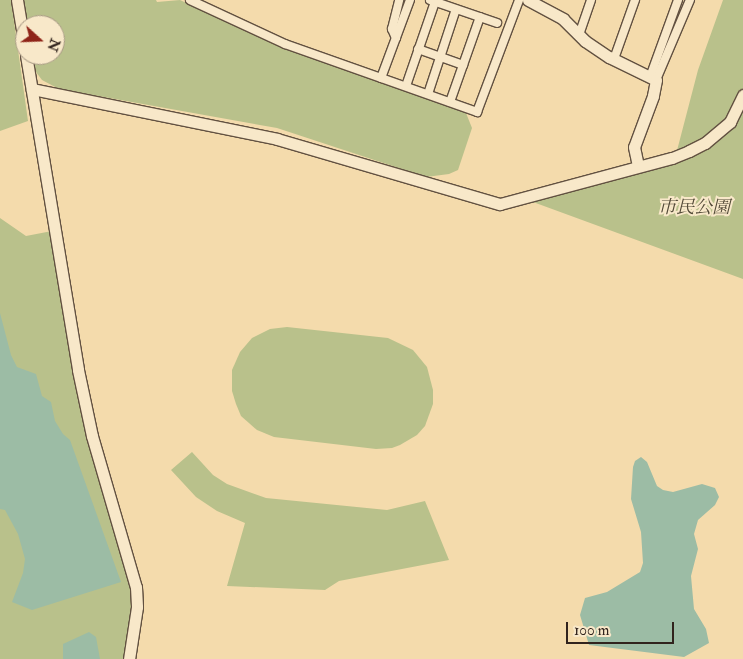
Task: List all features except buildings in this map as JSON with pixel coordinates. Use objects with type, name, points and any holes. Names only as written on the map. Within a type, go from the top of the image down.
[{"type":"street","points":[[17,0],[20,15]]},
{"type":"street","points":[[190,0],[285,44],[477,112],[519,0]]},
{"type":"street","points":[[396,38],[392,29],[399,0]]},
{"type":"street","points":[[381,78],[410,0]]},
{"type":"street","points":[[528,0],[547,4],[579,35],[614,60],[653,78]]},
{"type":"street","points":[[579,35],[591,0]]},
{"type":"street","points":[[614,60],[636,0]]},
{"type":"street","points":[[638,166],[634,153],[635,142],[653,96],[653,78],[678,0]]},
{"type":"street","points":[[653,78],[690,0]]},
{"type":"street","points":[[406,86],[432,1],[497,23]]},
{"type":"street","points":[[428,94],[456,9]]},
{"type":"street","points":[[450,102],[480,17]]},
{"type":"street","points":[[418,49],[463,64]]},
{"type":"street","points":[[28,65],[78,370],[92,436],[136,586],[136,608],[129,659]]},
{"type":"street","points":[[32,89],[277,139],[500,204],[672,158],[705,143],[730,122],[743,95]]},
{"type":"green space","points":[[0,0],[11,0],[15,28],[15,65],[20,65],[28,121],[0,131]]},
{"type":"green space","points":[[23,0],[156,0],[157,2],[180,0],[283,48],[466,113],[472,128],[458,170],[449,174],[426,177],[277,128],[59,89],[42,80],[36,72],[34,65],[65,65],[65,15],[25,15]]},
{"type":"green space","name":"市民公園","points":[[723,0],[743,0],[743,279],[533,202],[535,198],[674,162],[698,70]]},
{"type":"green space","points":[[0,218],[26,236],[52,231],[75,374],[131,583],[134,607],[126,659],[0,659]]},
{"type":"green space","points":[[287,327],[388,338],[413,350],[427,367],[433,390],[433,404],[425,426],[417,435],[400,445],[392,448],[376,449],[274,437],[257,430],[241,416],[236,404],[232,391],[232,370],[240,352],[252,338],[270,329]]},
{"type":"green space","points":[[192,452],[213,475],[227,484],[266,498],[387,510],[425,501],[449,560],[339,581],[325,590],[227,586],[245,523],[217,511],[196,497],[171,470]]},
{"type":"shaded area","points":[[0,313],[11,355],[17,367],[36,374],[42,396],[51,402],[55,421],[63,434],[70,440],[121,582],[32,610],[12,602],[23,573],[25,559],[18,534],[5,510],[0,509]]},
{"type":"shaded area","points":[[641,457],[647,462],[657,486],[663,490],[673,492],[702,484],[715,488],[719,497],[715,505],[698,520],[694,534],[698,549],[691,576],[694,609],[706,629],[709,643],[684,657],[589,645],[580,615],[585,598],[607,592],[640,572],[643,563],[641,532],[631,499],[633,467],[635,461]]},
{"type":"shaded area","points":[[89,632],[96,637],[100,659],[63,659],[63,644]]}]
